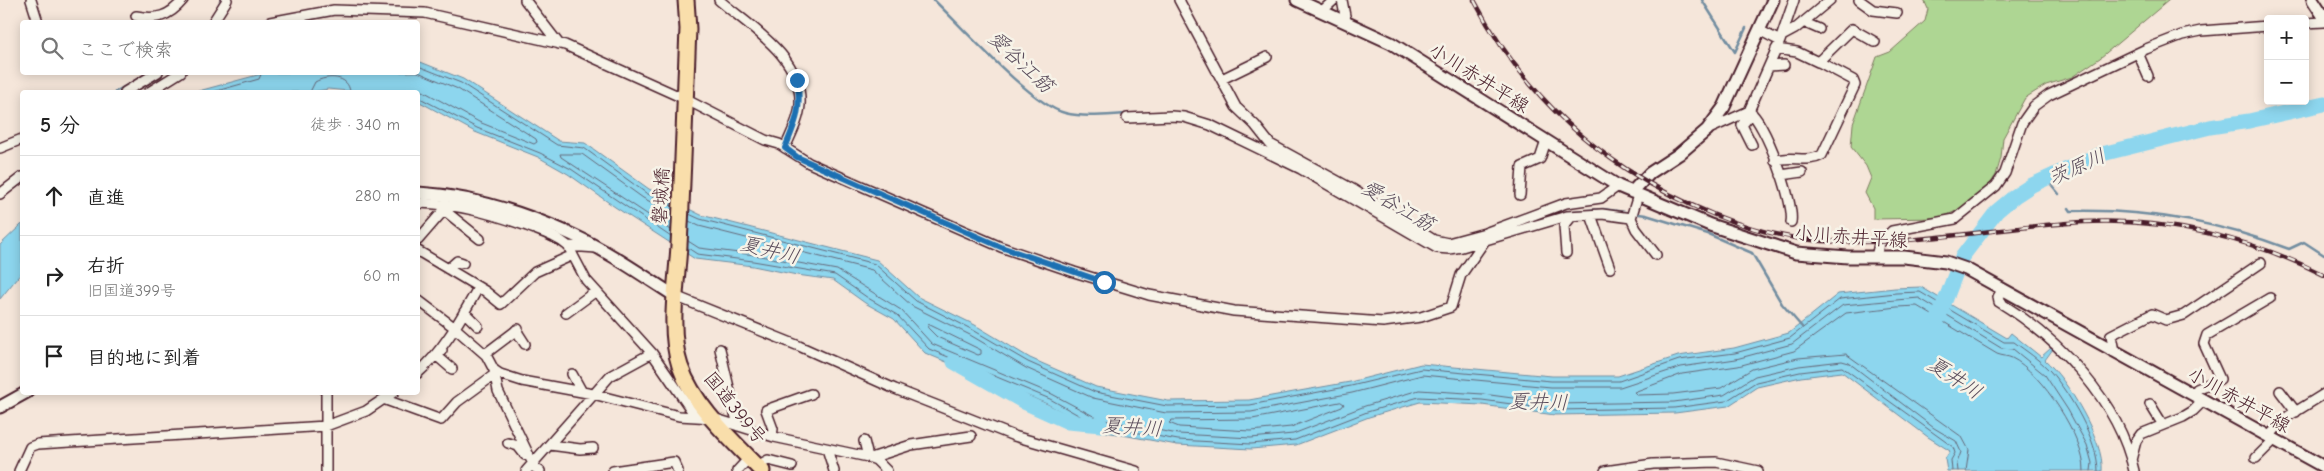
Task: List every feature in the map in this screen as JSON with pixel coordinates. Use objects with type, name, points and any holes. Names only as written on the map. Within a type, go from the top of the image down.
[{"type":"highway","points":[[685,99],[688,29],[686,0]]},
{"type":"highway","name":"磐城橋","points":[[678,277],[685,99]]},
{"type":"highway","name":"国道399号","points":[[678,277],[675,296],[675,345],[680,366],[691,390],[713,418],[756,465]]},
{"type":"main road","name":"小川赤井平線","points":[[1297,0],[1391,43],[1618,186],[1635,194],[1710,224],[1784,250],[1812,255],[1925,259],[1946,262],[1966,269],[2111,351],[2323,466]]},
{"type":"main road","points":[[1635,194],[1650,173],[1679,154],[1707,130],[1724,107],[1773,0]]},
{"type":"main road","points":[[2313,0],[2324,17]]},
{"type":"main road","points":[[420,193],[443,195],[517,214],[573,235],[675,296]]},
{"type":"main road","points":[[0,407],[22,395]]},
{"type":"street","points":[[31,0],[37,20]]},
{"type":"street","points":[[136,16],[163,19],[175,10],[183,0]]},
{"type":"street","points":[[214,20],[228,0]]},
{"type":"street","points":[[719,0],[780,53],[797,80],[800,105],[796,123],[785,148]]},
{"type":"street","points":[[1322,11],[1334,0]]},
{"type":"street","points":[[1342,0],[1346,21]]},
{"type":"street","points":[[1752,145],[1742,126],[1750,112],[1779,42],[1794,0]]},
{"type":"street","points":[[1779,42],[1830,0]]},
{"type":"street","points":[[1859,0],[1872,10],[1898,13]]},
{"type":"street","points":[[528,1],[559,44]]},
{"type":"street","points":[[1181,1],[1240,113],[1255,125],[1274,147],[1327,174],[1438,241],[1448,243],[1485,233],[1570,202],[1596,200],[1618,186]]},
{"type":"street","points":[[281,20],[334,10],[425,13],[559,44],[685,99],[766,140],[778,144],[809,163],[1026,256],[1148,295],[1234,311],[1383,322],[1422,317],[1452,306],[1461,275],[1486,239]]},
{"type":"street","points":[[1803,22],[1819,29]]},
{"type":"street","points":[[2309,23],[2324,22]]},
{"type":"street","points":[[1876,257],[1879,244],[1888,234],[1905,228],[1954,219],[1996,186],[2005,173],[2022,123],[2041,100],[2056,90],[2172,38],[2191,33],[2264,26]]},
{"type":"street","points":[[1819,62],[1852,29],[1875,42]]},
{"type":"street","points":[[1759,30],[1797,52],[1853,80],[1855,84],[1822,155],[1808,160],[1786,157],[1775,161]]},
{"type":"street","points":[[2138,53],[2148,76]]},
{"type":"street","points":[[1222,79],[1267,56]]},
{"type":"street","points":[[1769,66],[1784,65]]},
{"type":"street","points":[[128,90],[153,75]]},
{"type":"street","points":[[152,90],[176,75]]},
{"type":"street","points":[[1707,130],[1750,112]]},
{"type":"street","points":[[1750,112],[1767,140],[1781,175],[1791,203],[1791,222]]},
{"type":"street","points":[[1127,118],[1171,116],[1210,125],[1301,169],[1437,248],[1449,249],[1572,216],[1591,215],[1631,218]]},
{"type":"street","points":[[0,148],[20,139]]},
{"type":"street","points":[[1520,195],[1522,168],[1540,159],[1546,141]]},
{"type":"street","points":[[1781,175],[1802,172]]},
{"type":"street","points":[[0,194],[20,179]]},
{"type":"street","points":[[1635,194],[1631,218],[1636,229],[1656,255]]},
{"type":"street","points":[[420,199],[443,195]]},
{"type":"street","points":[[420,203],[454,205],[480,210],[556,237],[568,246],[586,280],[652,353],[696,418]]},
{"type":"street","points":[[420,238],[444,210],[480,239]]},
{"type":"street","points":[[1591,215],[1610,268]]},
{"type":"street","points":[[1566,253],[1564,226],[1572,216]]},
{"type":"street","points":[[568,246],[597,248]]},
{"type":"street","points":[[420,253],[501,304],[535,272],[573,255]]},
{"type":"street","points":[[448,269],[457,261],[463,263]]},
{"type":"street","points":[[2111,351],[2113,346],[2111,335],[2152,314],[2166,320],[2184,315],[2236,282],[2261,263]]},
{"type":"street","points":[[2000,287],[1999,302],[2061,351],[2091,383],[2118,426],[2134,471]]},
{"type":"street","points":[[452,369],[437,356],[457,329],[464,312],[478,288]]},
{"type":"street","points":[[566,314],[596,291]]},
{"type":"street","points":[[675,296],[799,346],[895,389],[1014,436],[1136,471]]},
{"type":"street","points":[[2193,394],[2198,389],[2220,379],[2204,344],[2207,335],[2270,298]]},
{"type":"street","points":[[420,301],[457,329],[485,354],[494,372],[498,391],[530,467]]},
{"type":"street","points":[[464,312],[478,326]]},
{"type":"street","points":[[420,371],[457,329]]},
{"type":"street","points":[[485,354],[517,329],[524,344]]},
{"type":"street","points":[[720,349],[738,426]]},
{"type":"street","points":[[530,467],[610,376],[652,353]]},
{"type":"street","points":[[494,372],[522,381],[593,394],[679,416],[713,418],[772,436],[869,458],[887,471]]},
{"type":"street","points":[[386,400],[441,420],[457,402],[494,372]]},
{"type":"street","points":[[572,374],[582,392]]},
{"type":"street","points":[[2280,391],[2296,412]]},
{"type":"street","points":[[772,436],[773,429],[766,410],[811,394]]},
{"type":"street","points":[[326,395],[326,471]]},
{"type":"street","points":[[19,471],[30,448],[38,444],[326,426],[366,411],[386,400],[391,395]]},
{"type":"street","points":[[2256,458],[2283,421],[2322,398]]},
{"type":"street","points":[[2131,460],[2139,436],[2184,417],[2204,400]]},
{"type":"street","points":[[2150,404],[2163,425]]},
{"type":"street","points":[[869,458],[911,444],[971,436]]},
{"type":"street","points":[[864,441],[869,458]]},
{"type":"street","points":[[508,443],[518,446],[530,467],[540,471]]},
{"type":"street","points":[[550,444],[580,449],[593,448]]},
{"type":"street","points":[[827,449],[834,471]]},
{"type":"street","points":[[737,471],[768,460],[792,466]]},
{"type":"street","points":[[613,471],[674,462],[678,471]]},
{"type":"street","points":[[1605,471],[1653,464],[1716,462],[1758,471]]},
{"type":"green space","points":[[1924,0],[2169,0],[2100,58],[2072,77],[2046,85],[2025,98],[2003,138],[2001,158],[1996,175],[1986,190],[1956,211],[1940,218],[1873,219],[1873,208],[1865,193],[1871,178],[1866,166],[1851,147],[1853,124],[1877,57],[1890,52],[1925,21],[1928,9]]},
{"type":"water","points":[[420,62],[463,79],[559,141],[585,143],[649,189],[701,215],[877,260],[918,297],[975,325],[1030,358],[1096,387],[1168,401],[1249,400],[1350,382],[1421,364],[1552,376],[1618,376],[1678,356],[1734,348],[1789,333],[1838,294],[1921,287],[2007,338],[2011,333],[2041,357],[2051,348],[2053,349],[2045,360],[2064,381],[2083,412],[2097,444],[2102,471],[1947,471],[1945,459],[1950,451],[1928,437],[1842,372],[1801,377],[1757,387],[1728,406],[1675,413],[1555,415],[1482,405],[1420,402],[1369,417],[1296,445],[1251,449],[1177,445],[1095,430],[1047,404],[925,353],[894,319],[865,303],[833,280],[753,266],[695,259],[568,174],[538,157],[475,132],[420,102],[420,90],[202,90],[258,75],[420,75]]},
{"type":"water","points":[[20,226],[20,274],[0,299],[0,245]]},
{"type":"waterway","name":"愛谷江筋","points":[[216,10],[221,0]]},
{"type":"waterway","name":"愛谷江筋","points":[[934,0],[1016,81],[1051,107],[1065,113],[1080,115],[1127,114]]},
{"type":"waterway","points":[[1702,0],[1735,52],[1746,28]]},
{"type":"waterway","name":"愛谷江筋","points":[[209,20],[212,16]]},
{"type":"waterway","name":"愛谷江筋","points":[[118,90],[145,75]]},
{"type":"waterway","name":"茨原川","points":[[1938,319],[1962,257],[1997,211],[2032,185],[2098,155],[2210,127],[2249,121],[2324,104]]},
{"type":"waterway","name":"愛谷江筋","points":[[1142,113],[1159,113]]},
{"type":"waterway","points":[[2032,185],[2050,183],[2059,194]]},
{"type":"waterway","points":[[2069,208],[2071,211],[2127,212],[2182,219],[2236,231],[2289,249],[2304,242],[2324,255]]},
{"type":"waterway","name":"愛谷江筋","points":[[1574,211],[1603,209],[1646,215],[1708,234],[1752,253],[1782,304],[1802,327]]},
{"type":"waterway","name":"夏井川","points":[[954,362],[1026,403],[1068,422],[1101,425]]},
{"type":"railway","points":[[1474,0],[1488,25],[1521,72],[1539,94],[1580,134],[1602,152],[1646,182],[1691,205],[1739,224],[1788,237],[1846,242],[1880,242],[2084,222],[2146,223],[2177,227],[2238,241],[2296,262],[2324,275]]},
{"type":"route","points":[[797,80],[800,105],[796,123],[785,148],[797,157],[1001,247],[1104,282]]}]
